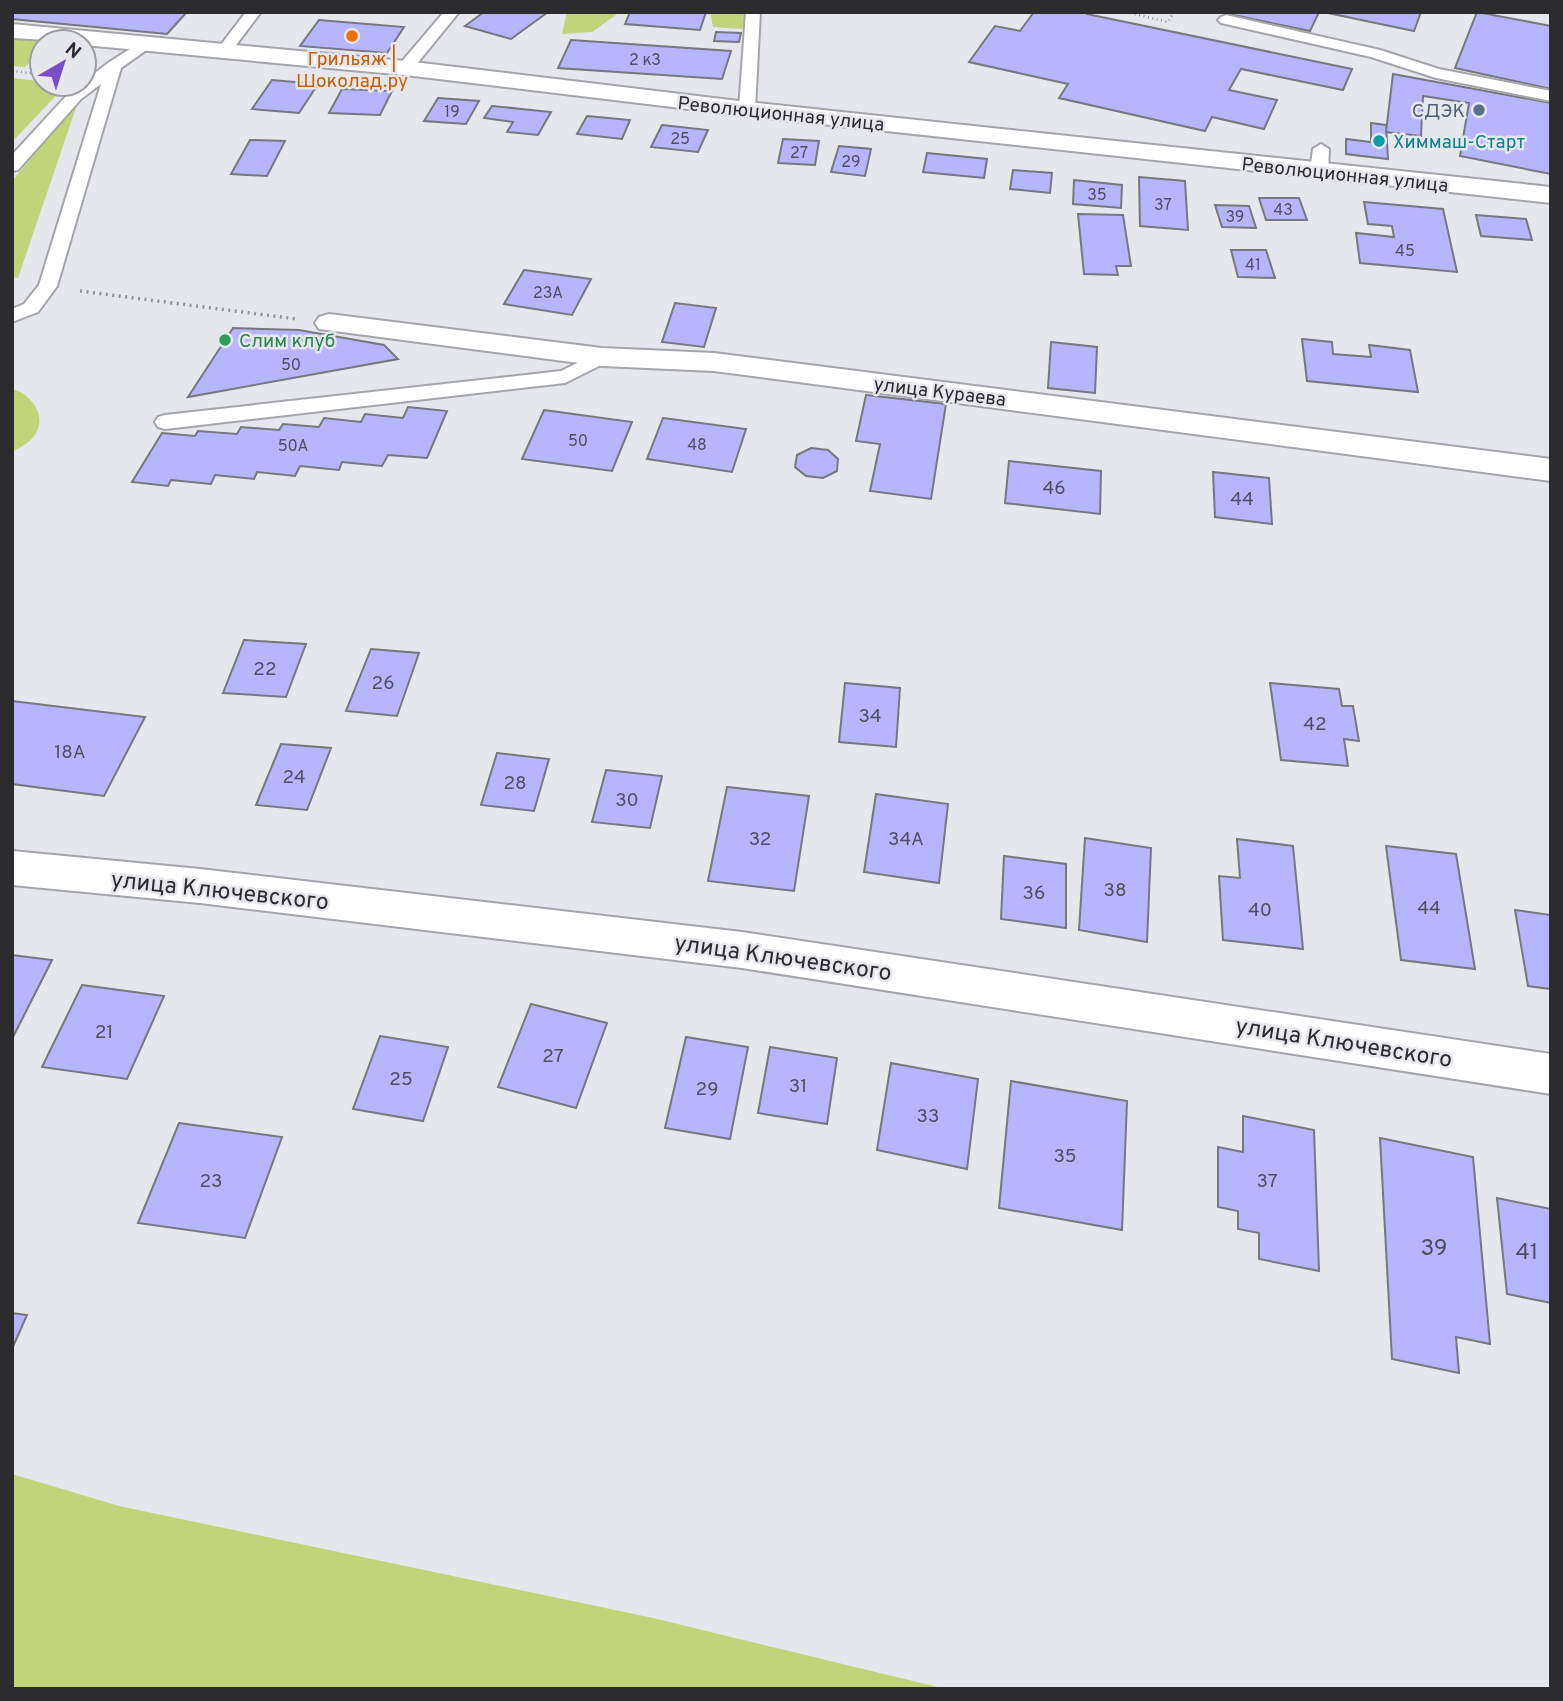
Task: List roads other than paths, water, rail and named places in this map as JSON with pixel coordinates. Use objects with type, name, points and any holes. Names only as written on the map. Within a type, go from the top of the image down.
[{"type":"street","name":"Революционная улица","points":[[12,31],[405,68],[747,109],[1320,160],[1551,195]]},
{"type":"street","name":"улица Кураева","points":[[329,323],[602,357],[715,362],[1551,470]]},
{"type":"street","name":"улица Ключевского","points":[[12,868],[200,886],[742,950],[1551,1074]]},
{"type":"lane","points":[[225,50],[254,12]]},
{"type":"lane","points":[[405,68],[452,12]]},
{"type":"lane","points":[[747,109],[753,12]]},
{"type":"lane","points":[[1226,20],[1375,53],[1436,73],[1551,96]]},
{"type":"lane","points":[[12,166],[75,96],[147,43]]},
{"type":"lane","points":[[12,316],[31,308],[48,286],[114,66]]},
{"type":"lane","points":[[165,422],[565,377],[602,357]]},
{"type":"place","name":"Грильяж | Шоколад.ру","points":[[352,36]]},
{"type":"place","name":"СДЭК","points":[[1479,110]]},
{"type":"place","name":"Химмаш-Старт","points":[[1379,141]]},
{"type":"place","name":"Слим клуб","points":[[225,340]]}]
